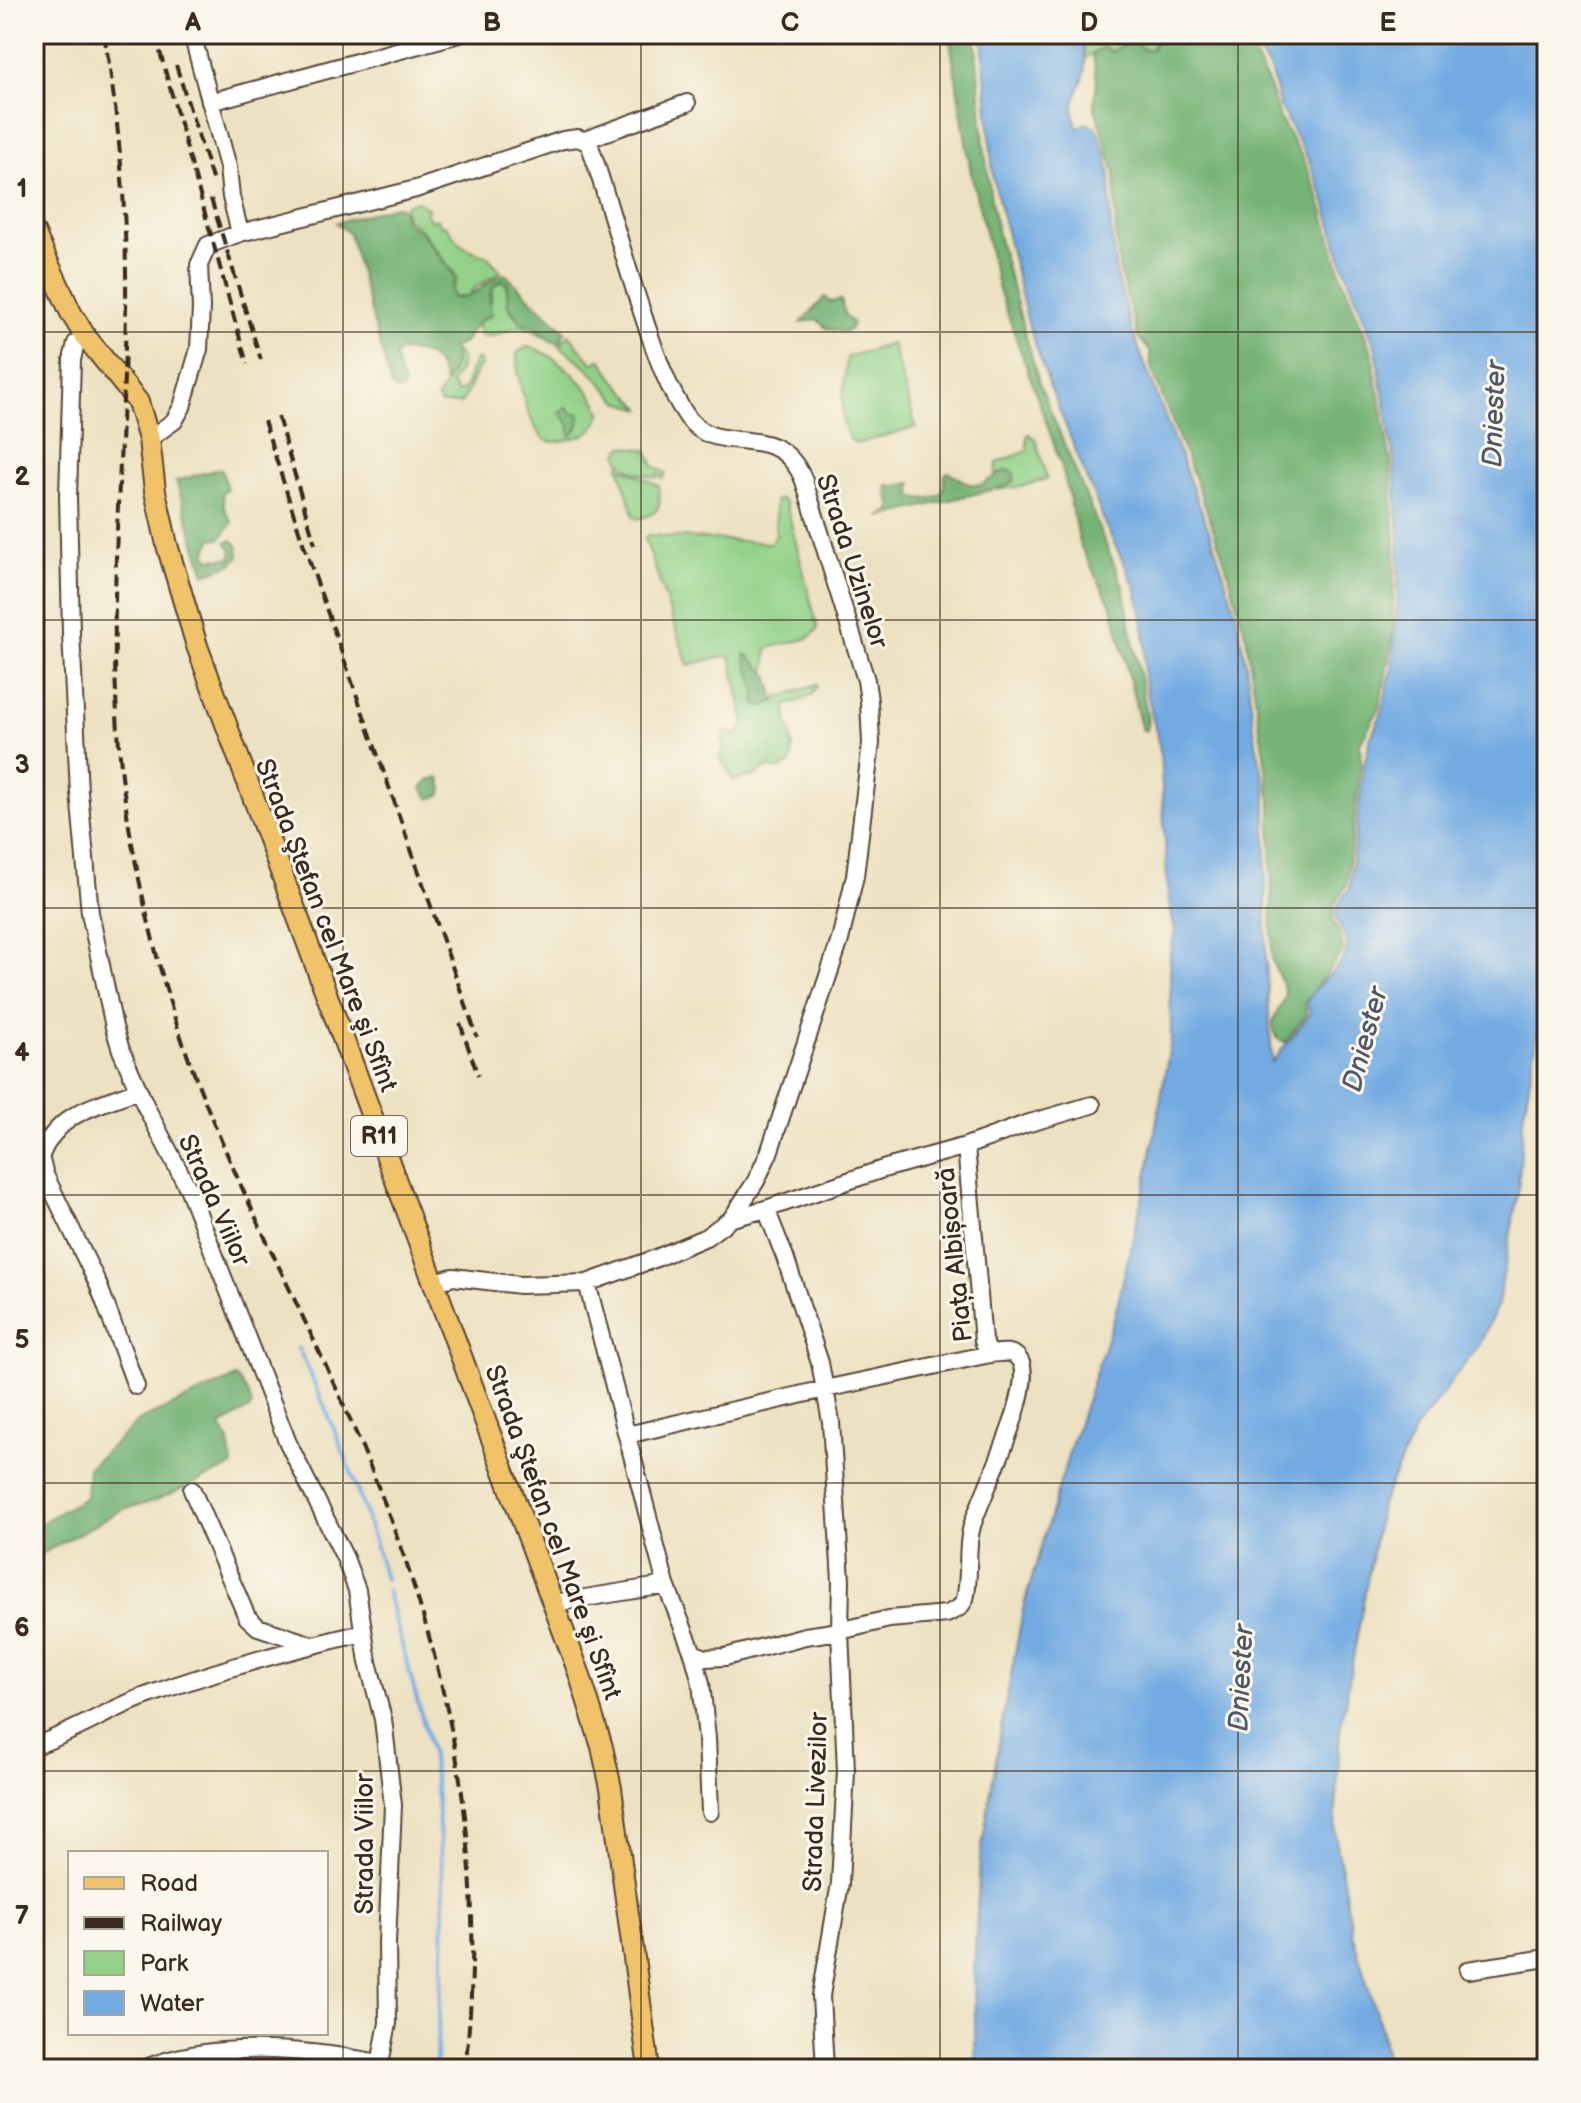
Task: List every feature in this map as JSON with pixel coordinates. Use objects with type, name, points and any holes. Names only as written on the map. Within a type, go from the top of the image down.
[{"type":"main road","name":"Strada Ştefan cel Mare şi Sfînt","points":[[34,232],[60,292],[85,336],[138,402],[149,439],[155,491],[167,545],[197,646],[593,1715],[611,1788],[649,2069]]},
{"type":"street","points":[[192,34],[228,167],[231,197],[240,233]]},
{"type":"street","points":[[210,102],[459,34]]},
{"type":"street","points":[[149,439],[179,415],[196,361],[201,319],[198,272],[202,254],[213,242],[393,196],[563,140],[585,140],[687,103]]},
{"type":"street","name":"Strada Uzinelor","points":[[435,1282],[453,1277],[520,1285],[587,1283],[706,1237],[732,1218],[756,1181],[769,1153],[840,940],[855,876],[868,770],[869,701],[866,680],[801,473],[793,460],[779,448],[713,436],[696,427],[688,418],[658,358],[592,151],[585,140]]},
{"type":"street","name":"Strada Viilor","points":[[85,336],[76,343],[72,360],[68,466],[71,619],[81,819],[90,913],[114,1027],[138,1090],[189,1190],[288,1443],[345,1558],[357,1590],[363,1633],[383,1719],[393,1805],[387,1943],[388,2023],[379,2066]]},
{"type":"street","points":[[136,1386],[98,1284],[37,1155],[67,1119],[84,1108],[138,1090]]},
{"type":"street","name":"Piața Albișoară","points":[[732,1218],[1092,1105]]},
{"type":"street","name":"Piața Albișoară","points":[[840,1631],[889,1619],[947,1614],[960,1607],[967,1590],[971,1529],[1015,1414],[1025,1378],[1017,1356],[1007,1352],[990,1354],[983,1341],[966,1146]]},
{"type":"street","name":"Strada Livezilor","points":[[766,1209],[815,1347],[831,1422],[841,1581],[846,1771],[840,1883],[821,1996],[825,2069]]},
{"type":"street","points":[[587,1283],[666,1585],[693,1653],[701,1683],[710,1812]]},
{"type":"street","points":[[627,1435],[990,1354]]},
{"type":"street","points":[[192,1490],[247,1617],[258,1627],[311,1645]]},
{"type":"street","points":[[554,1603],[666,1585]]},
{"type":"street","points":[[693,1653],[705,1658],[725,1657],[805,1636],[840,1631]]},
{"type":"street","points":[[34,1746],[143,1697],[201,1676],[363,1633]]},
{"type":"street","points":[[1468,1970],[1547,1958]]},
{"type":"street","points":[[143,2069],[184,2056],[222,2052],[308,2051],[379,2066]]},
{"type":"green space","points":[[949,34],[975,34],[984,146],[1000,244],[1039,383],[1123,586],[1147,715],[1146,731],[1142,729],[1139,719],[1113,609],[1081,547],[1062,467],[999,290],[971,173]]},
{"type":"green space","points":[[1080,34],[1193,34],[1157,38],[1151,49],[1146,50],[1125,43],[1111,52],[1097,51],[1084,59]]},
{"type":"green space","points":[[1252,34],[1256,60],[1268,83],[1279,117],[1303,159],[1320,200],[1341,275],[1372,353],[1391,464],[1395,546],[1392,641],[1379,709],[1360,743],[1361,764],[1346,886],[1334,904],[1333,921],[1341,936],[1343,951],[1305,1002],[1306,1015],[1285,1042],[1277,1039],[1273,1024],[1285,992],[1272,959],[1271,801],[1246,636],[1224,559],[1151,367],[1150,351],[1138,337],[1120,272],[1115,174],[1094,105],[1097,79],[1093,55],[1103,47],[1112,52],[1130,42],[1146,50],[1151,49],[1161,35]]},
{"type":"green space","points":[[417,201],[429,209],[426,213],[431,221],[437,219],[462,246],[488,257],[501,271],[477,286],[468,296],[454,296],[455,274],[423,232],[406,218],[404,206]]},
{"type":"green space","points":[[395,206],[401,207],[406,222],[421,232],[455,277],[451,290],[453,297],[468,296],[505,274],[565,331],[560,343],[553,342],[534,326],[521,322],[508,305],[507,284],[503,280],[494,286],[490,294],[492,315],[478,322],[464,343],[452,348],[456,358],[445,384],[435,361],[416,352],[398,352],[395,357],[404,386],[402,390],[395,390],[391,385],[349,233],[336,223]]},
{"type":"green space","points":[[503,280],[512,313],[538,328],[553,342],[524,327],[480,336],[477,322],[492,315],[493,286]]},
{"type":"green space","points":[[825,297],[830,302],[841,300],[845,316],[853,323],[850,330],[842,332],[826,328],[817,319],[801,323]]},
{"type":"green space","points":[[569,334],[593,364],[601,359],[613,378],[642,409],[619,402],[588,368],[560,346]]},
{"type":"green space","points":[[892,344],[916,427],[856,444],[849,437],[843,416],[847,357]]},
{"type":"green space","points":[[526,347],[559,362],[591,394],[601,414],[587,433],[557,442],[548,441],[541,435],[529,414],[518,374],[517,353]]},
{"type":"green space","points":[[455,351],[461,363],[451,385],[457,392],[464,390],[474,362],[479,359],[481,365],[460,404],[441,404],[437,398],[450,376]]},
{"type":"green space","points":[[567,406],[572,413],[579,413],[580,416],[577,428],[570,435],[570,425],[560,413]]},
{"type":"green space","points":[[1029,434],[1036,440],[1047,479],[997,490],[1014,480],[1014,473],[1010,470],[995,475],[997,463],[1027,450]]},
{"type":"green space","points":[[623,446],[647,450],[654,466],[666,473],[663,479],[658,474],[657,478],[635,472],[621,463],[618,453]]},
{"type":"green space","points":[[619,466],[659,486],[658,508],[652,514],[638,519],[634,517]]},
{"type":"green space","points":[[222,470],[227,489],[222,493],[224,508],[232,523],[220,539],[212,538],[206,554],[210,559],[231,558],[232,550],[226,542],[231,540],[238,545],[239,556],[232,564],[205,574],[176,481]]},
{"type":"green space","points":[[1005,470],[1014,473],[1014,479],[1007,486],[880,517],[891,510],[888,485],[912,483],[912,496],[928,498],[943,492],[945,474],[948,472],[969,484],[981,485]]},
{"type":"green space","points":[[781,499],[786,504],[818,629],[809,638],[767,648],[766,672],[758,669],[749,655],[757,693],[755,702],[757,706],[817,685],[809,697],[786,706],[793,749],[790,764],[780,769],[765,768],[756,775],[734,780],[719,756],[724,750],[722,740],[725,732],[734,736],[745,726],[731,657],[688,665],[645,539],[648,535],[771,543],[776,535],[775,503]]},
{"type":"green space","points":[[745,654],[768,674],[775,701],[761,707],[755,702],[756,689]]},
{"type":"green space","points":[[440,778],[441,795],[430,799],[422,788],[429,781]]},
{"type":"green space","points":[[236,1377],[249,1395],[252,1407],[221,1426],[229,1442],[233,1466],[154,1501],[123,1509],[34,1558],[34,1527],[86,1497],[88,1468],[140,1420]]},
{"type":"water","name":"Dniester","points":[[982,34],[1080,34],[1082,39],[1085,68],[1074,103],[1075,121],[1078,128],[1086,123],[1096,127],[1106,154],[1116,273],[1132,331],[1213,541],[1236,614],[1246,664],[1256,743],[1266,789],[1266,961],[1272,1062],[1310,1014],[1310,996],[1338,966],[1346,952],[1347,943],[1338,924],[1336,910],[1349,890],[1364,764],[1381,715],[1392,667],[1399,533],[1394,461],[1376,349],[1342,261],[1324,198],[1308,159],[1280,107],[1270,69],[1258,52],[1257,34],[1547,34],[1547,1005],[1537,1038],[1523,1118],[1518,1193],[1498,1304],[1480,1344],[1415,1430],[1381,1504],[1340,1730],[1335,1832],[1352,1933],[1380,2026],[1388,2069],[976,2069],[974,1969],[980,1859],[1001,1729],[1024,1605],[1071,1446],[1115,1315],[1146,1182],[1171,1040],[1170,954],[1175,931],[1168,896],[1160,750],[1144,679],[1142,614],[1135,586],[1106,526],[1028,323],[993,177]]},
{"type":"waterway","points":[[298,1348],[347,1461],[385,1579]]},
{"type":"waterway","points":[[387,1591],[431,1750],[437,1799],[444,1896],[443,1961],[436,2059],[432,2069]]},
{"type":"railway","points":[[104,34],[118,136],[125,239],[126,307],[115,649],[123,786],[134,854],[161,970],[200,1088],[242,1188],[356,1433],[388,1511],[437,1666],[454,1744],[466,1823],[472,1903],[471,1985],[465,2069]]},
{"type":"railway","points":[[155,34],[247,364]]},
{"type":"railway","points":[[176,65],[213,182]]},
{"type":"railway","points":[[211,199],[261,360]]},
{"type":"railway","points":[[278,417],[315,544]]},
{"type":"railway","points":[[264,421],[301,537],[477,1037]]},
{"type":"railway","points":[[460,1023],[478,1076]]}]
